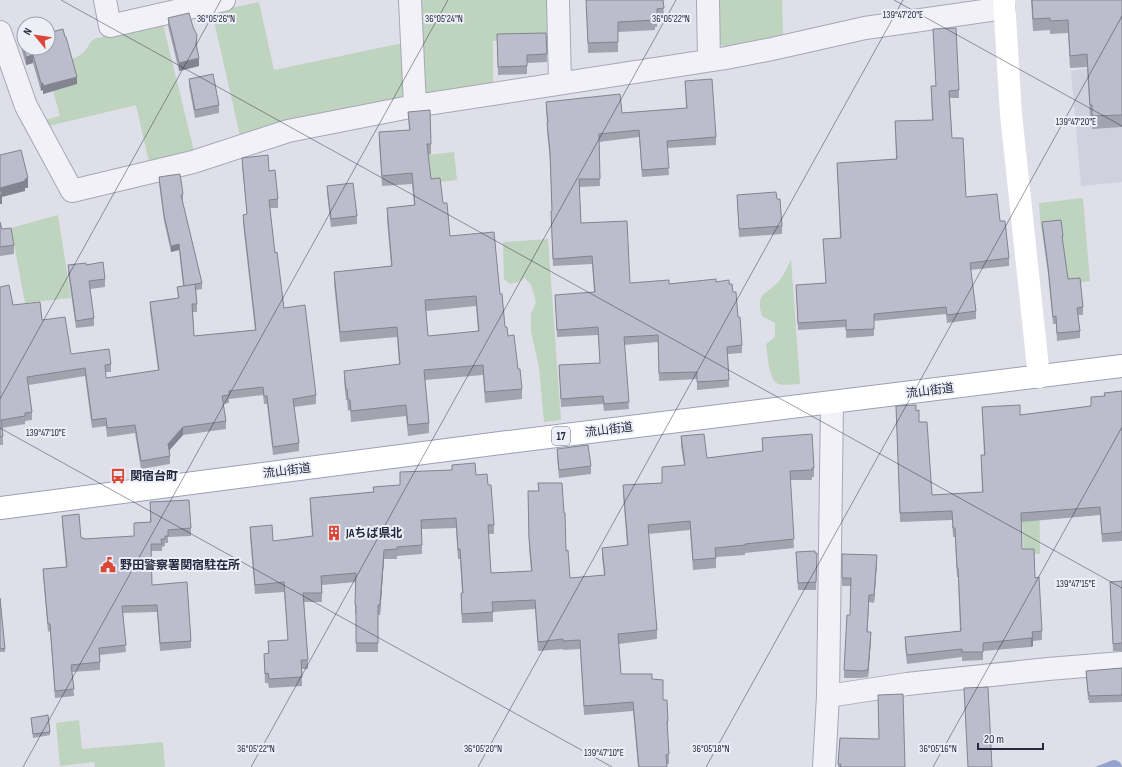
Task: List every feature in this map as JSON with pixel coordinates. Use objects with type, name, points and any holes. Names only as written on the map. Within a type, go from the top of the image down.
[{"type":"main road","points":[[1004,4],[1011,114],[1039,377]]},
{"type":"main road","name":"流山街道","points":[[0,508],[523,440],[1122,366]]},
{"type":"street","points":[[105,0],[110,26],[224,0]]},
{"type":"street","points":[[410,0],[415,106]]},
{"type":"street","points":[[558,0],[560,83]]},
{"type":"street","points":[[708,0],[709,60]]},
{"type":"street","points":[[0,32],[26,106],[72,191],[194,162],[288,131],[415,106],[772,49],[865,28],[1004,4]]},
{"type":"street","points":[[824,767],[828,696],[832,403]]},
{"type":"street","points":[[828,696],[914,683],[1122,663]]},
{"type":"shaded area","points":[[1084,0],[1122,0],[1122,182],[1081,186],[1071,71],[1087,69]]},
{"type":"green space","points":[[420,0],[550,0],[551,39],[493,41],[493,84],[431,94],[423,89]]},
{"type":"green space","points":[[717,0],[782,0],[783,37],[727,49],[719,43]]},
{"type":"green space","points":[[259,2],[274,70],[403,43],[405,92],[398,101],[240,136],[212,12]]},
{"type":"green space","points":[[163,24],[194,151],[149,162],[136,105],[49,126],[45,120],[60,116],[53,91],[77,84],[70,59],[83,53],[95,39],[103,36]]},
{"type":"green space","points":[[454,152],[457,180],[412,185],[410,157]]},
{"type":"green space","points":[[1083,198],[1090,281],[1067,284],[1061,228],[1041,230],[1039,203]]},
{"type":"green space","points":[[58,215],[71,298],[25,303],[11,228]]},
{"type":"green space","points":[[548,239],[561,420],[544,422],[539,367],[531,332],[531,314],[536,302],[531,285],[525,278],[510,284],[504,279],[503,242]]},
{"type":"green space","points":[[791,259],[800,384],[782,385],[775,381],[770,372],[766,344],[775,337],[775,323],[762,316],[760,303],[763,295],[781,279]]},
{"type":"green space","points":[[1039,459],[1040,554],[1024,554],[1022,522],[1016,522]]},
{"type":"green space","points":[[79,720],[82,749],[163,742],[165,767],[95,767],[94,762],[60,766],[56,723]]},
{"type":"water","points":[[1113,760],[1119,762],[1122,767],[1095,767]]},
{"type":"building","points":[[586,0],[663,0],[664,8],[657,9],[657,17],[655,17],[655,20],[618,22],[618,42],[588,43]]},
{"type":"building","points":[[1032,0],[1122,0],[1122,115],[1092,116],[1087,54],[1070,56],[1068,20],[1050,21],[1050,18],[1033,19]]},
{"type":"building","points":[[189,13],[197,35],[196,44],[199,58],[179,63],[168,18]]},
{"type":"building","points":[[956,28],[959,90],[949,91],[952,138],[963,138],[966,197],[997,194],[1000,221],[1005,221],[1009,258],[970,263],[976,311],[947,315],[946,307],[874,314],[874,329],[846,330],[846,320],[798,323],[796,285],[826,283],[823,239],[841,238],[837,163],[897,159],[895,121],[933,120],[931,86],[936,86],[933,29]]},
{"type":"building","points":[[63,29],[77,77],[43,86],[33,56],[56,56],[56,31]]},
{"type":"building","points":[[546,33],[547,54],[527,55],[527,66],[498,67],[497,34]]},
{"type":"building","points":[[213,74],[219,105],[195,110],[189,79]]},
{"type":"building","points":[[712,79],[716,137],[667,141],[669,168],[642,170],[639,130],[599,134],[600,179],[579,179],[581,223],[627,221],[630,283],[669,280],[669,284],[716,279],[716,282],[729,280],[729,284],[732,284],[733,292],[736,292],[742,345],[727,347],[729,380],[697,382],[697,372],[659,373],[658,335],[624,337],[629,402],[604,404],[603,396],[561,399],[559,365],[600,363],[598,327],[557,330],[555,295],[595,292],[592,256],[553,259],[550,152],[546,102],[620,94],[622,113],[687,108],[685,81]]},
{"type":"building","points":[[430,110],[431,144],[427,144],[431,179],[440,178],[443,203],[447,203],[450,236],[494,232],[505,327],[507,327],[508,336],[514,335],[522,389],[485,392],[483,365],[424,370],[429,423],[408,425],[406,405],[351,411],[344,371],[400,364],[397,327],[340,332],[334,272],[392,266],[387,208],[415,205],[412,173],[382,176],[379,132],[410,130],[408,112]],"holes":[[[476,296],[479,331],[428,336],[425,300]]]},
{"type":"building","points":[[21,150],[28,178],[25,179],[25,181],[0,188],[0,155]]},
{"type":"building","points":[[268,155],[269,171],[275,170],[278,199],[269,200],[275,253],[277,252],[284,308],[305,305],[316,395],[293,399],[299,443],[273,447],[267,396],[264,396],[263,387],[229,391],[229,395],[222,396],[226,421],[183,427],[168,444],[170,456],[141,461],[135,425],[107,428],[106,418],[92,420],[85,368],[27,377],[32,412],[25,413],[25,416],[1,420],[3,436],[0,437],[0,287],[9,285],[13,305],[40,302],[42,320],[65,317],[71,354],[109,349],[111,364],[105,365],[106,378],[159,370],[150,302],[179,298],[177,287],[195,284],[197,304],[192,304],[194,336],[256,330],[243,215],[247,214],[242,158]]},
{"type":"building","points":[[180,174],[183,194],[181,195],[202,283],[184,286],[179,244],[171,246],[164,215],[159,177]]},
{"type":"building","points":[[353,183],[357,216],[331,219],[327,186]]},
{"type":"building","points":[[776,192],[777,199],[780,199],[782,226],[739,229],[737,195]]},
{"type":"building","points":[[1061,220],[1068,279],[1080,278],[1083,307],[1077,308],[1080,331],[1057,333],[1056,316],[1053,317],[1042,222]]},
{"type":"building","points":[[0,222],[2,229],[11,228],[14,245],[0,247]]},
{"type":"building","points":[[103,262],[105,279],[89,281],[94,318],[76,321],[68,265],[86,263],[86,265]]},
{"type":"building","points":[[1122,391],[1122,532],[1102,534],[1100,507],[1021,513],[1022,549],[1034,549],[1035,578],[1039,577],[1042,631],[1032,632],[1033,637],[1031,638],[983,643],[983,652],[962,652],[962,649],[907,655],[905,637],[961,631],[955,528],[953,528],[952,511],[900,513],[896,406],[916,405],[916,411],[919,410],[919,422],[927,422],[932,495],[983,492],[981,455],[985,455],[982,407],[1020,405],[1020,415],[1091,406],[1091,397],[1105,396],[1104,393]]},
{"type":"building","points":[[704,434],[707,458],[763,451],[762,438],[812,434],[814,468],[812,468],[812,470],[790,471],[794,539],[715,548],[716,558],[693,560],[690,521],[648,525],[657,630],[618,634],[621,674],[652,674],[652,679],[663,680],[663,700],[667,700],[668,721],[669,754],[666,755],[667,767],[639,767],[633,702],[584,706],[580,640],[563,641],[563,639],[538,642],[535,600],[492,602],[493,612],[462,614],[461,593],[463,593],[456,518],[421,520],[422,545],[397,547],[397,549],[384,550],[380,605],[378,605],[378,643],[356,643],[356,573],[321,576],[322,593],[303,593],[308,660],[301,660],[302,677],[269,679],[268,673],[265,674],[264,654],[269,653],[268,641],[288,640],[284,582],[255,585],[250,527],[272,525],[273,541],[313,536],[310,498],[374,492],[373,487],[400,485],[400,472],[452,470],[452,465],[475,463],[476,475],[487,474],[488,485],[491,485],[494,525],[488,525],[491,573],[532,571],[529,538],[528,491],[539,491],[538,483],[562,483],[565,513],[566,551],[568,550],[570,578],[605,575],[602,548],[628,545],[623,485],[662,483],[662,467],[685,465],[681,436]]},
{"type":"building","points":[[588,445],[591,466],[559,470],[557,449]]},
{"type":"building","points":[[189,500],[191,528],[168,530],[168,536],[165,536],[165,539],[161,539],[162,544],[151,544],[152,585],[187,582],[191,641],[160,643],[157,605],[122,606],[126,645],[99,648],[100,662],[71,665],[74,689],[55,691],[50,624],[48,624],[43,569],[67,567],[62,516],[79,514],[81,538],[84,539],[134,536],[134,523],[151,522],[150,502]]},
{"type":"building","points":[[815,551],[815,553],[817,553],[816,582],[798,583],[796,552]]},
{"type":"building","points":[[842,554],[877,555],[874,595],[869,595],[867,632],[871,632],[868,670],[844,670],[847,615],[850,615],[851,578],[842,578]]},
{"type":"building","points":[[1122,581],[1122,643],[1113,644],[1110,582]]},
{"type":"building","points":[[0,598],[5,649],[0,648]]},
{"type":"building","points":[[1122,668],[1122,695],[1089,696],[1086,671]]},
{"type":"building","points":[[988,687],[992,767],[968,767],[964,688]]},
{"type":"building","points":[[903,694],[905,767],[840,767],[841,764],[838,764],[840,738],[879,739],[878,695]]},
{"type":"building","points":[[48,715],[50,732],[33,734],[31,718]]},
{"type":"place","name":"関宿台町","points":[[118,476]]},
{"type":"place","name":"JAちば県北","points":[[334,533]]},
{"type":"place","name":"野田警察署関宿駐在所","points":[[108,565]]}]
